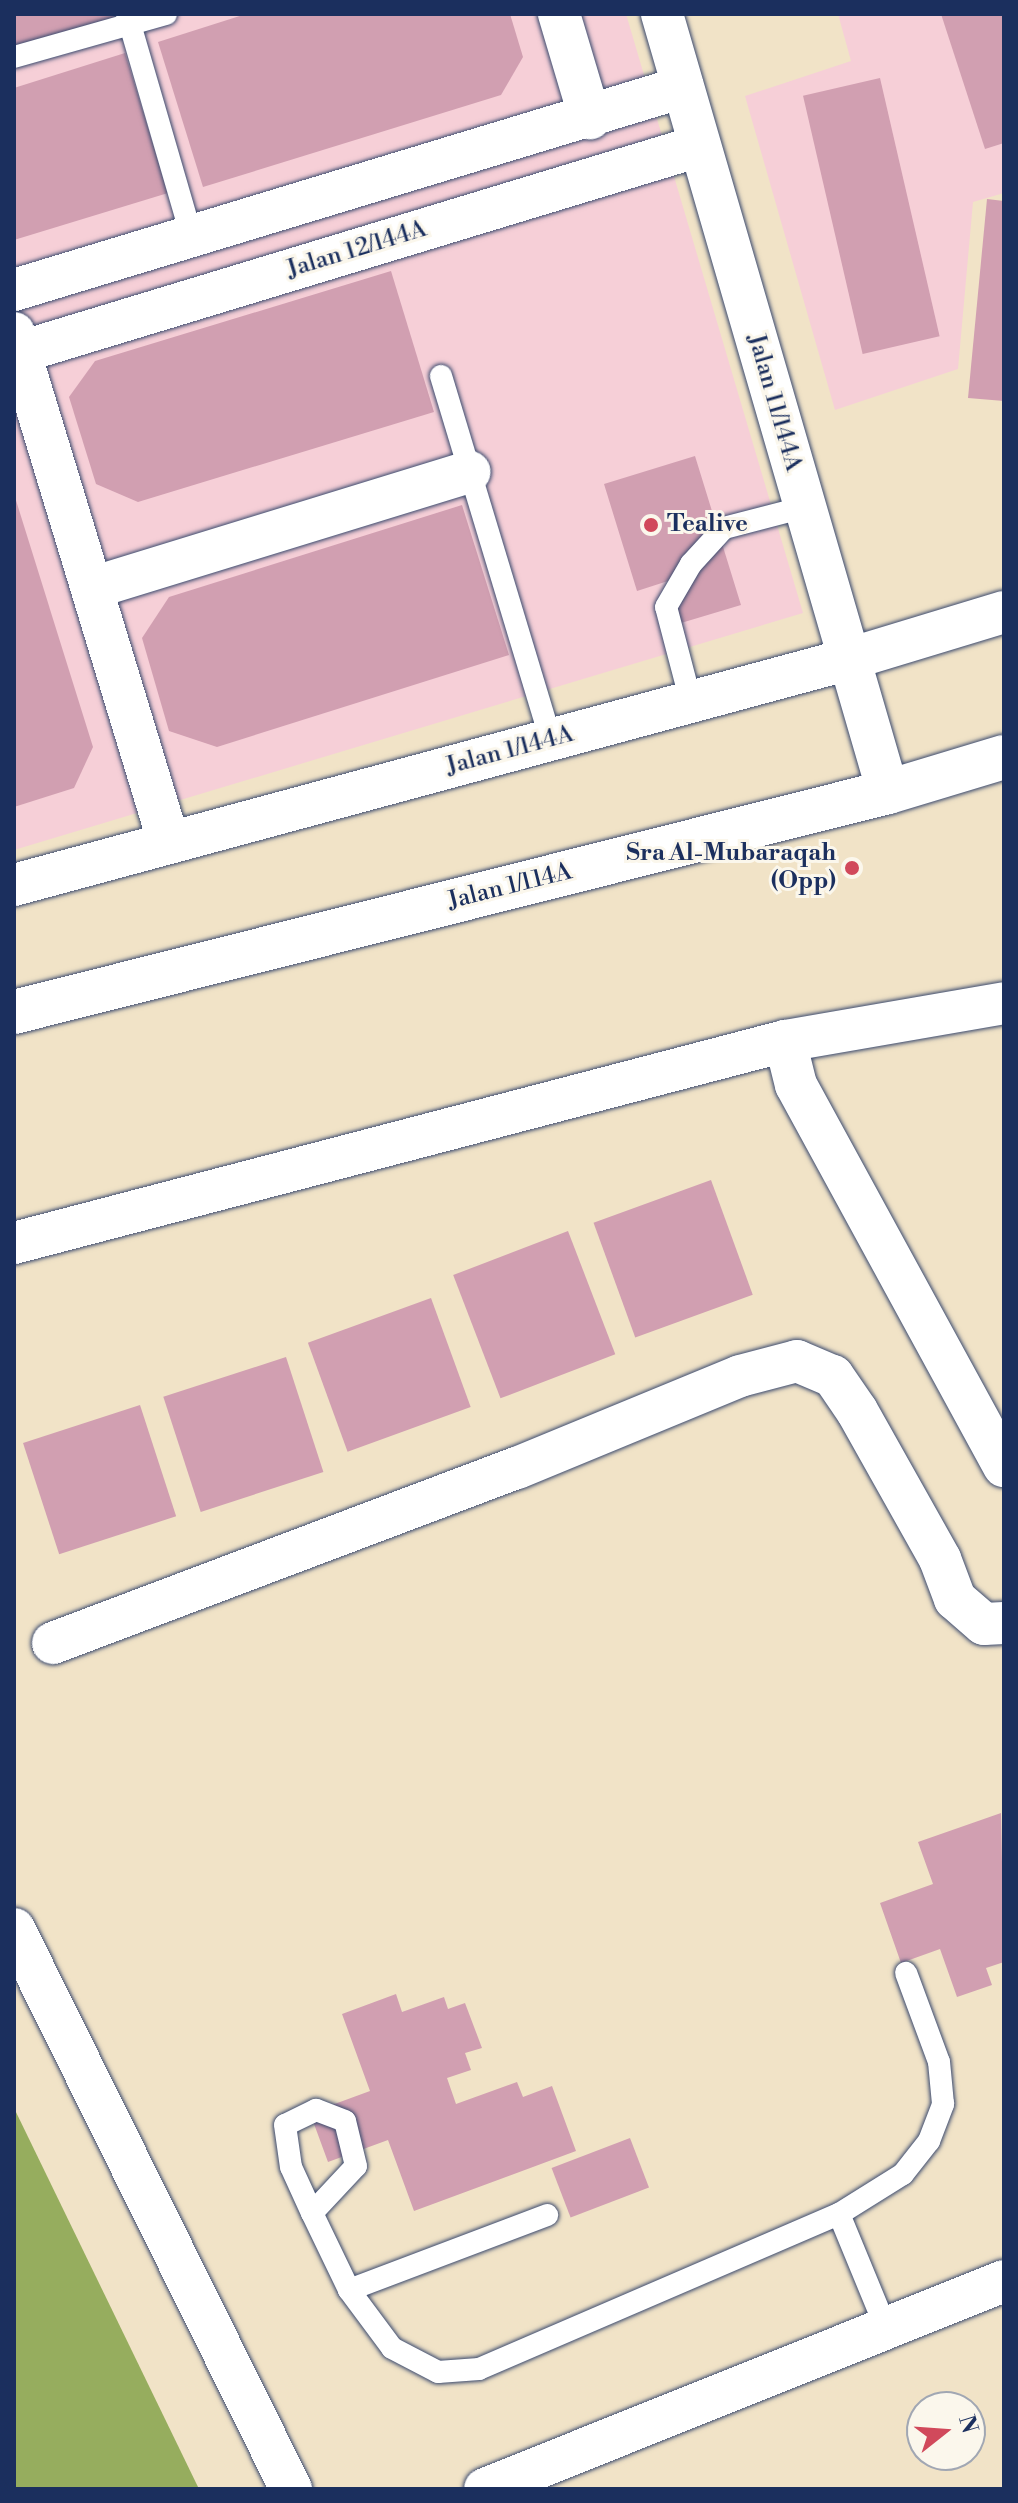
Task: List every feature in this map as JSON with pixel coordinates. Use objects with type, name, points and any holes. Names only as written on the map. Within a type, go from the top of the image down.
[{"type":"street","points":[[559,14],[590,118]]},
{"type":"street","name":"Jalan 11/144A","points":[[662,14],[888,792]]},
{"type":"street","points":[[14,290],[590,118],[683,87]]},
{"type":"street","name":"Jalan 12/144A","points":[[16,346],[699,146]]},
{"type":"street","points":[[16,346],[169,843]]},
{"type":"street","points":[[92,588],[470,472]]},
{"type":"street","name":"Jalan 1/144A","points":[[14,885],[849,659],[1004,612]]},
{"type":"street","name":"Jalan 1/114A","points":[[14,1012],[888,792],[1004,757]]},
{"type":"street","points":[[14,1243],[785,1041],[1004,1003]]},
{"type":"street","points":[[785,1041],[796,1085],[1004,1466]]},
{"type":"street","points":[[53,1643],[517,1468],[740,1376],[797,1361],[833,1376],[857,1411],[940,1559],[955,1599],[984,1624],[1004,1623]]},
{"type":"street","points":[[14,1929],[291,2489]]},
{"type":"street","points":[[485,2489],[1004,2281]]},
{"type":"lane","points":[[14,57],[128,19],[166,14]]},
{"type":"lane","points":[[128,19],[192,238]]},
{"type":"lane","points":[[441,376],[551,740]]},
{"type":"lane","points":[[691,702],[668,624],[666,607],[672,596],[691,564],[724,528],[805,507]]},
{"type":"lane","points":[[312,2213],[349,2290],[392,2348],[438,2372],[479,2369],[839,2214],[903,2174],[929,2141],[943,2104],[939,2062],[906,1973]]},
{"type":"lane","points":[[839,2214],[886,2328]]},
{"type":"lane","points":[[349,2290],[547,2215]]},
{"type":"shaded area","points":[[14,14],[626,14],[803,613],[14,850]]},
{"type":"shaded area","points":[[838,14],[1004,14],[1004,193],[973,202],[958,369],[835,410],[745,96],[851,61]]},
{"type":"green space","points":[[14,2108],[199,2489],[14,2489]]},
{"type":"building","points":[[14,14],[114,14],[115,17],[14,48]]},
{"type":"building","points":[[246,14],[510,14],[523,57],[501,95],[203,187],[158,42]]},
{"type":"building","points":[[941,14],[1004,14],[1004,143],[985,149]]},
{"type":"building","points":[[125,53],[168,193],[14,240],[14,88]]},
{"type":"building","points":[[880,78],[940,336],[863,354],[803,96]]},
{"type":"building","points":[[987,199],[1004,201],[1004,401],[968,398]]},
{"type":"building","points":[[391,271],[434,412],[138,502],[96,484],[69,397],[95,361]]},
{"type":"building","points":[[695,456],[741,605],[681,623],[668,581],[637,591],[604,484]]},
{"type":"building","points":[[14,494],[93,747],[74,788],[14,807]]},
{"type":"building","points":[[462,505],[509,655],[217,747],[169,731],[142,638],[169,597]]},
{"type":"building","points":[[711,1180],[753,1295],[635,1337],[594,1223]]},
{"type":"building","points":[[568,1231],[615,1354],[500,1398],[453,1275]]},
{"type":"building","points":[[431,1298],[471,1407],[348,1452],[308,1343]]},
{"type":"building","points":[[286,1357],[323,1472],[201,1512],[163,1397]]},
{"type":"building","points":[[140,1405],[176,1516],[59,1554],[23,1443]]},
{"type":"building","points":[[1001,1813],[1004,1962],[986,1968],[992,1985],[957,1997],[940,1949],[901,1963],[880,1903],[933,1884],[918,1842]]},
{"type":"building","points":[[396,1994],[402,2012],[444,1997],[448,2009],[465,2003],[482,2048],[465,2053],[471,2070],[447,2078],[456,2104],[517,2082],[523,2097],[552,2086],[576,2151],[414,2211],[388,2140],[328,2162],[310,2113],[370,2091],[342,2014]]},
{"type":"building","points":[[630,2138],[649,2187],[571,2218],[552,2168]]},
{"type":"place","name":"Tealive","points":[[651,525]]},
{"type":"place","name":"Sra Al-Mubaraqah (Opp)","points":[[852,868]]}]
